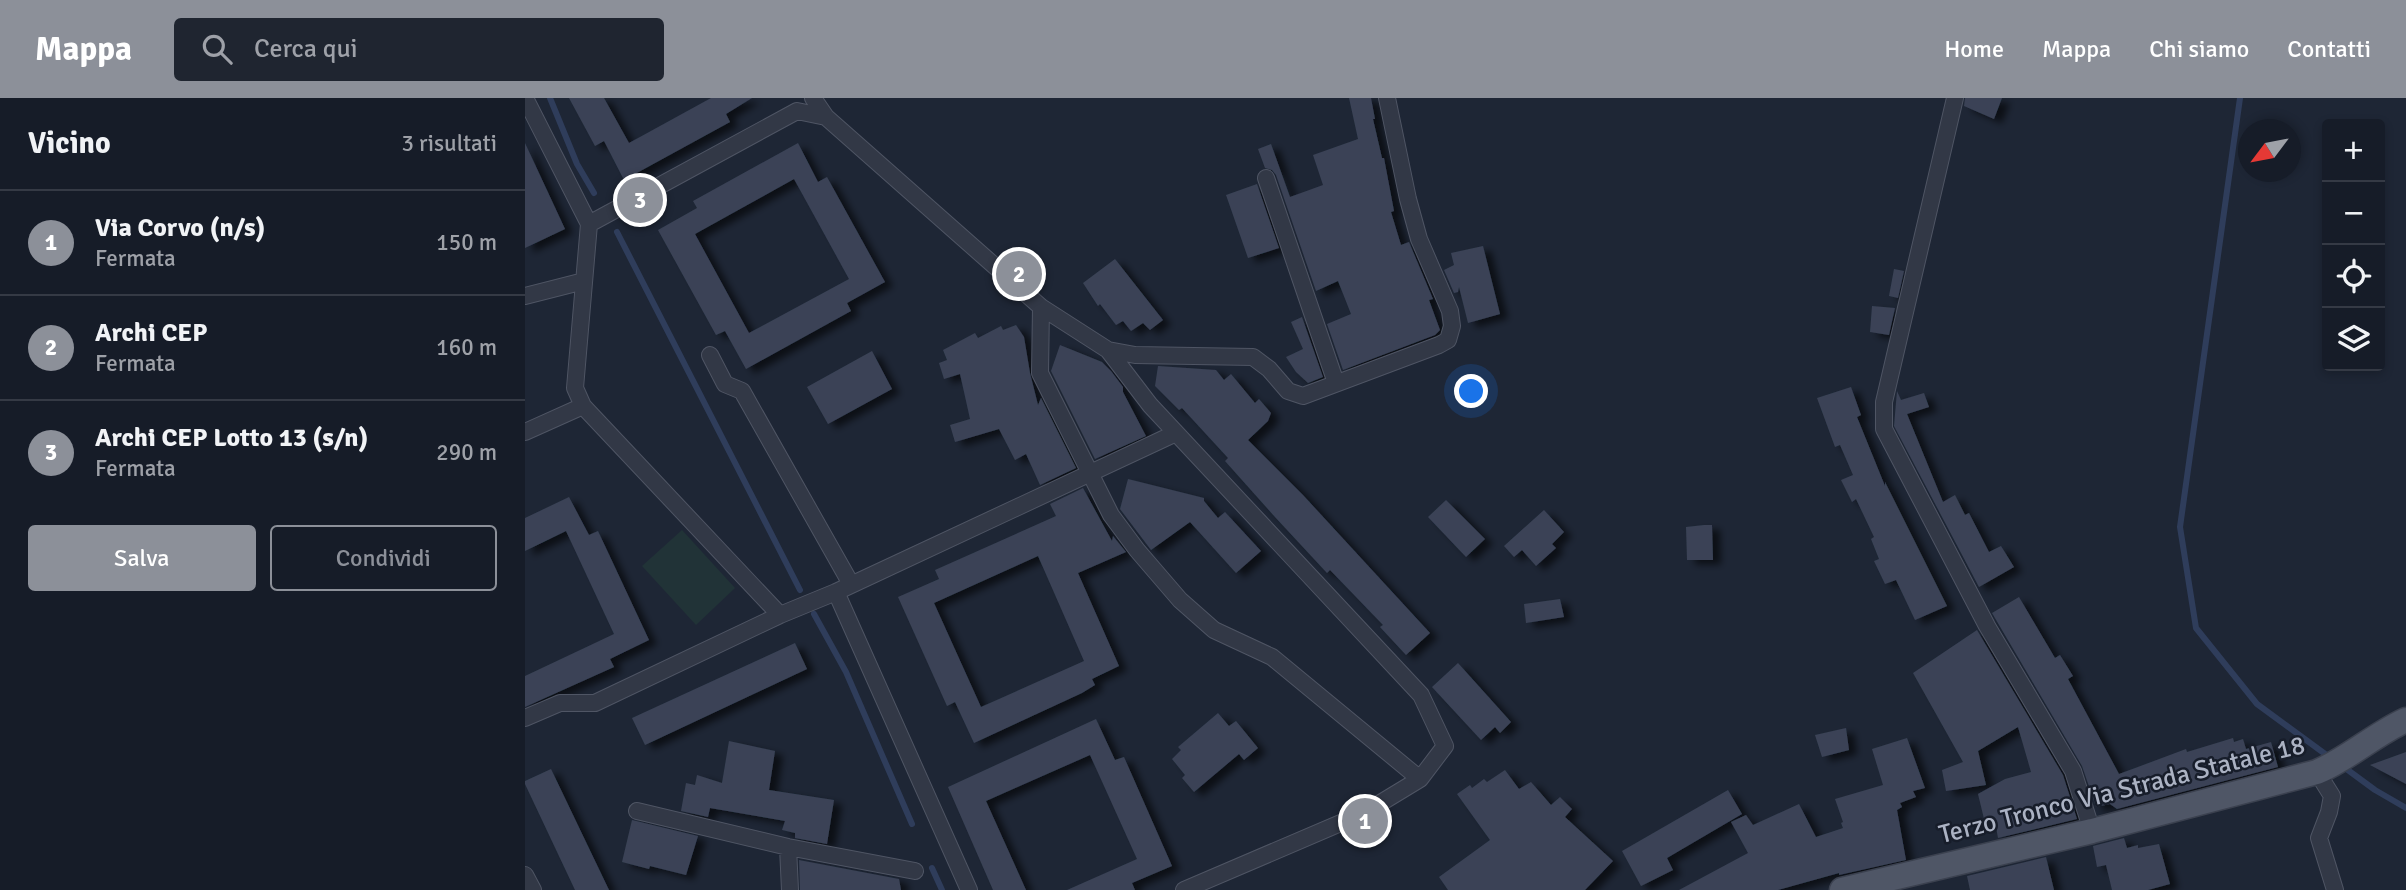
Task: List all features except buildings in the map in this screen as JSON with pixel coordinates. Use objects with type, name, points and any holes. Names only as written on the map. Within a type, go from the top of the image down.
[{"type":"main road","name":"Terzo Tronco Via Strada Statale 18","points":[[1842,890],[2092,831],[2323,769],[2406,720]]},
{"type":"street","points":[[526,98],[589,224],[575,388],[583,406],[780,615]]},
{"type":"street","points":[[813,98],[826,117],[1041,307],[1108,350],[1176,433],[1421,695],[1445,746],[1420,779],[1364,813],[1184,890]]},
{"type":"street","points":[[1108,350],[1135,355],[1253,357],[1269,369],[1288,391],[1304,396],[1448,340],[1452,326],[1450,310],[1419,239],[1387,98]]},
{"type":"street","points":[[1955,98],[1884,402],[1884,429],[1987,626],[2073,771],[2092,831]]},
{"type":"street","points":[[589,224],[794,105],[826,117]]},
{"type":"street","points":[[1266,178],[1336,383]]},
{"type":"street","points":[[525,296],[584,281]]},
{"type":"street","points":[[1041,307],[1040,373],[1111,515],[1181,600],[1214,629],[1272,657],[1420,779]]},
{"type":"street","points":[[710,355],[725,384],[742,391],[851,584]]},
{"type":"street","points":[[1123,370],[1135,355]]},
{"type":"street","points":[[525,432],[583,406]]},
{"type":"street","points":[[525,718],[560,704],[595,703],[1176,433]]},
{"type":"street","points":[[836,592],[969,890]]},
{"type":"street","points":[[2323,769],[2332,796],[2319,838],[2335,890]]},
{"type":"street","points":[[637,811],[788,846],[915,871]]},
{"type":"street","points":[[788,846],[790,890]]},
{"type":"street","points":[[525,874],[533,890]]},
{"type":"shaded area","points":[[682,530],[735,588],[696,625],[642,566]]},
{"type":"waterway","points":[[550,98],[577,164],[594,193]]},
{"type":"waterway","points":[[2240,98],[2180,527],[2196,628],[2257,704],[2332,759]]},
{"type":"waterway","points":[[617,232],[800,590]]},
{"type":"waterway","points":[[814,614],[846,672],[912,824]]},
{"type":"waterway","points":[[2341,765],[2406,808]]},
{"type":"waterway","points":[[932,868],[942,890]]},
{"type":"place","name":"Archi CEP Lotto 13 (s/n)","points":[[640,200]]},
{"type":"place","name":"Archi CEP","points":[[1019,274]]},
{"type":"place","name":"Via Corvo (n/s)","points":[[1365,821]]}]
